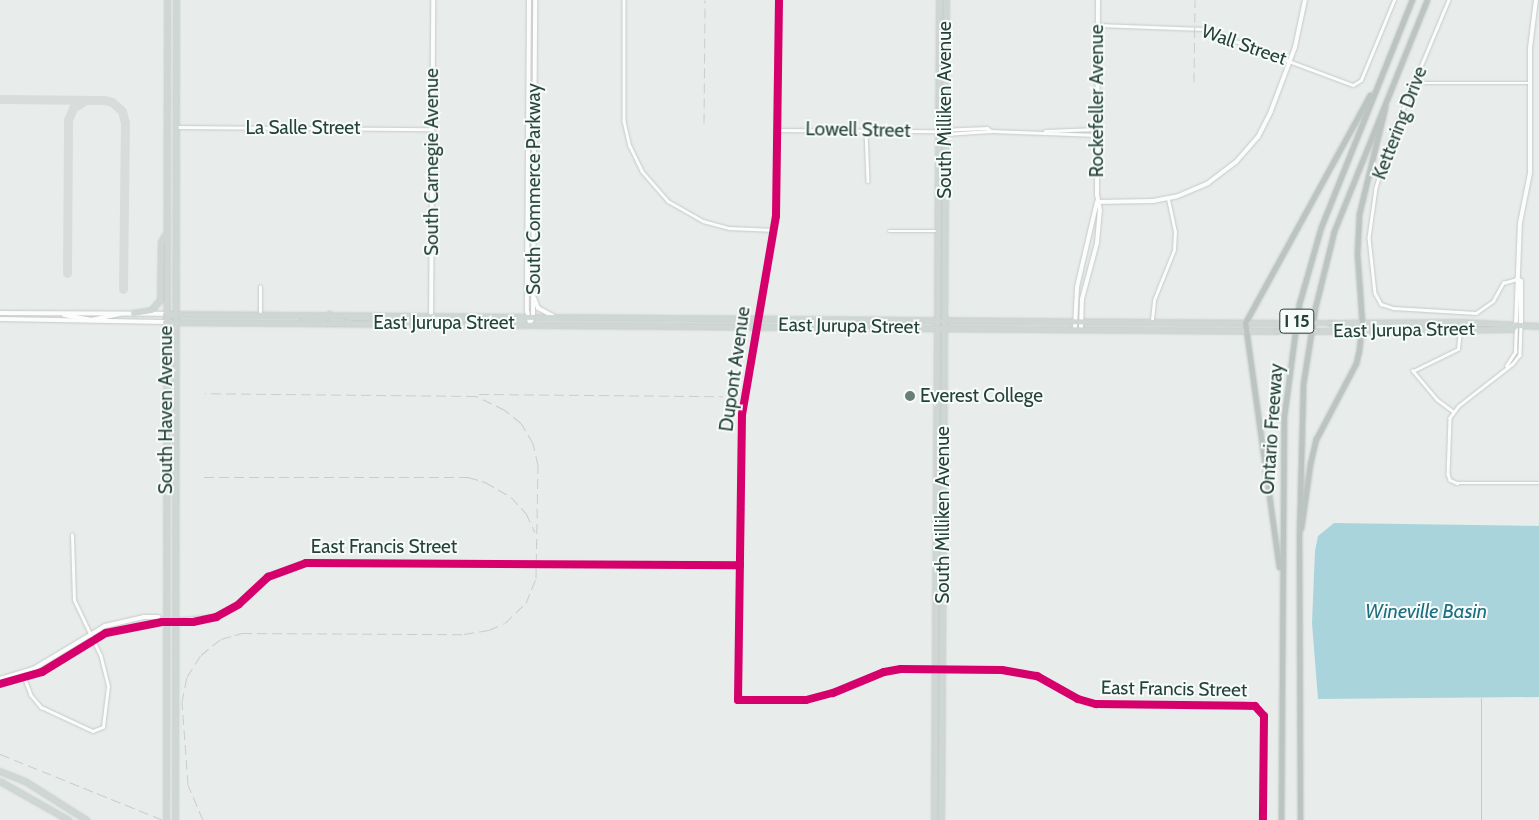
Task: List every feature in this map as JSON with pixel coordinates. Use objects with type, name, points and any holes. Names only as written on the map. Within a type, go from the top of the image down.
[{"type":"highway","name":"Ontario Freeway","points":[[1281,820],[1281,573],[1284,416],[1299,304],[1321,227],[1412,0]]},
{"type":"highway","name":"Ontario Freeway","points":[[1300,820],[1299,538],[1303,384],[1315,308],[1334,231],[1427,0]]},
{"type":"highway","points":[[1281,573],[1244,331],[1245,323],[1378,82]]},
{"type":"highway","points":[[1299,538],[1316,439],[1356,363],[1362,323],[1357,254],[1359,214],[1391,88]]},
{"type":"main road","name":"South Haven Avenue","points":[[166,820],[164,622],[167,0]]},
{"type":"main road","name":"South Haven Avenue","points":[[175,820],[174,315],[176,0]]},
{"type":"main road","name":"South Milliken Avenue","points":[[934,820],[939,0]]},
{"type":"main road","name":"South Milliken Avenue","points":[[941,820],[946,0]]},
{"type":"main road","points":[[133,313],[151,310],[160,300],[161,242],[165,234]]},
{"type":"main road","name":"East Jurupa Street","points":[[165,314],[1152,320],[1245,323],[1479,322],[1539,326]]},
{"type":"main road","points":[[290,322],[324,319],[329,314]]},
{"type":"main road","points":[[345,322],[350,318],[381,315]]},
{"type":"main road","name":"East Jurupa Street","points":[[165,322],[530,323],[936,328],[1081,327],[1244,331],[1513,329],[1519,325]]},
{"type":"main road","points":[[0,771],[25,781],[88,820]]},
{"type":"main road","points":[[0,780],[69,820]]},
{"type":"street","name":"South Carnegie Avenue","points":[[431,323],[433,0]]},
{"type":"street","name":"South Commerce Parkway","points":[[529,0],[530,323]]},
{"type":"street","name":"South Commerce Parkway","points":[[530,317],[533,293],[535,0]]},
{"type":"street","points":[[624,0],[624,122],[630,146],[642,171],[668,201],[703,222],[729,228],[774,230]]},
{"type":"street","name":"Dupont Avenue","points":[[738,700],[742,414],[774,230],[779,0]]},
{"type":"street","name":"Rockefeller Avenue","points":[[1075,327],[1077,287],[1097,202],[1098,0]]},
{"type":"street","points":[[1097,202],[1168,199],[1217,178],[1247,151],[1267,120],[1290,61],[1305,0]]},
{"type":"street","name":"Wall Street","points":[[1098,25],[1203,29],[1357,84],[1394,0]]},
{"type":"street","name":"Kettering Drive","points":[[1449,0],[1388,146],[1376,188],[1369,250],[1377,299],[1393,308],[1476,313],[1493,301],[1503,283],[1517,279]]},
{"type":"street","points":[[1506,366],[1514,364],[1520,355],[1517,279],[1520,223],[1530,173],[1531,34],[1536,0]]},
{"type":"street","points":[[1415,82],[1530,83]]},
{"type":"street","name":"La Salle Street","points":[[175,127],[432,129]]},
{"type":"street","name":"Lowell Street","points":[[938,131],[945,128],[1097,135]]},
{"type":"street","name":"Lowell Street","points":[[1044,132],[1052,129],[1097,129]]},
{"type":"street","name":"Lowell Street","points":[[777,130],[938,131],[945,134],[991,131]]},
{"type":"street","points":[[866,130],[868,181]]},
{"type":"street","points":[[1152,320],[1154,300],[1174,250],[1175,232],[1168,199]]},
{"type":"street","name":"Rockefeller Avenue","points":[[1081,327],[1082,299],[1098,233],[1100,210],[1097,202]]},
{"type":"street","points":[[889,231],[937,231]]},
{"type":"street","points":[[260,286],[260,314]]},
{"type":"street","points":[[533,293],[538,308],[556,317]]},
{"type":"street","name":"East Jurupa Street","points":[[0,313],[165,314]]},
{"type":"street","points":[[56,313],[91,320],[122,313]]},
{"type":"street","name":"East Jurupa Street","points":[[0,319],[165,322]]},
{"type":"street","points":[[1519,325],[1515,352],[1506,366],[1453,412],[1448,430],[1450,480],[1457,483],[1539,483]]},
{"type":"street","points":[[1453,412],[1437,400],[1412,371],[1458,349],[1460,330]]},
{"type":"street","points":[[23,674],[31,695],[41,708],[96,731],[103,727],[108,686],[93,640],[74,600],[72,535]]},
{"type":"street","name":"East Francis Street","points":[[0,684],[25,679],[50,668],[93,640],[125,628],[216,617],[239,604],[268,577],[306,563],[740,565]]},
{"type":"street","name":"East Francis Street","points":[[0,679],[23,674],[90,634],[131,619],[158,617],[164,622]]},
{"type":"street","name":"East Francis Street","points":[[738,700],[806,700],[833,693],[884,672],[935,669],[1026,673],[1096,704],[1252,706],[1261,710],[1264,721],[1263,820]]},
{"type":"water","name":"Wineville Basin","points":[[1334,523],[1539,526],[1539,697],[1318,699],[1312,623],[1315,551],[1318,536]]},
{"type":"waterway","points":[[1481,698],[1481,820]]},
{"type":"taxiway","points":[[0,99],[104,100],[112,102],[122,111],[125,123],[123,289]]},
{"type":"taxiway","points":[[67,273],[68,120],[73,108],[84,101]]},
{"type":"railway","points":[[704,123],[705,0]]},
{"type":"railway","points":[[1194,82],[1195,0]]},
{"type":"railway","points":[[203,820],[188,784],[182,702],[187,677],[201,655],[221,639],[242,633],[464,634],[489,630],[505,623],[526,603],[536,578],[538,465],[533,443],[521,423],[505,410],[476,396],[205,393]]},
{"type":"railway","points":[[479,394],[723,396]]},
{"type":"railway","points":[[204,477],[468,477],[485,482],[511,497],[526,513],[535,532]]},
{"type":"railway","points":[[0,754],[163,820]]},
{"type":"cycle path","points":[[779,0],[776,216],[742,414],[738,700],[806,700],[833,693],[884,672],[901,669],[1002,670],[1037,676],[1078,699],[1096,704],[1255,706],[1264,716],[1263,820]]},
{"type":"cycle path","points":[[0,684],[42,672],[106,633],[162,622],[193,622],[216,617],[239,604],[268,577],[306,563],[740,565]]},
{"type":"place","name":"Everest College","points":[[910,396]]}]
